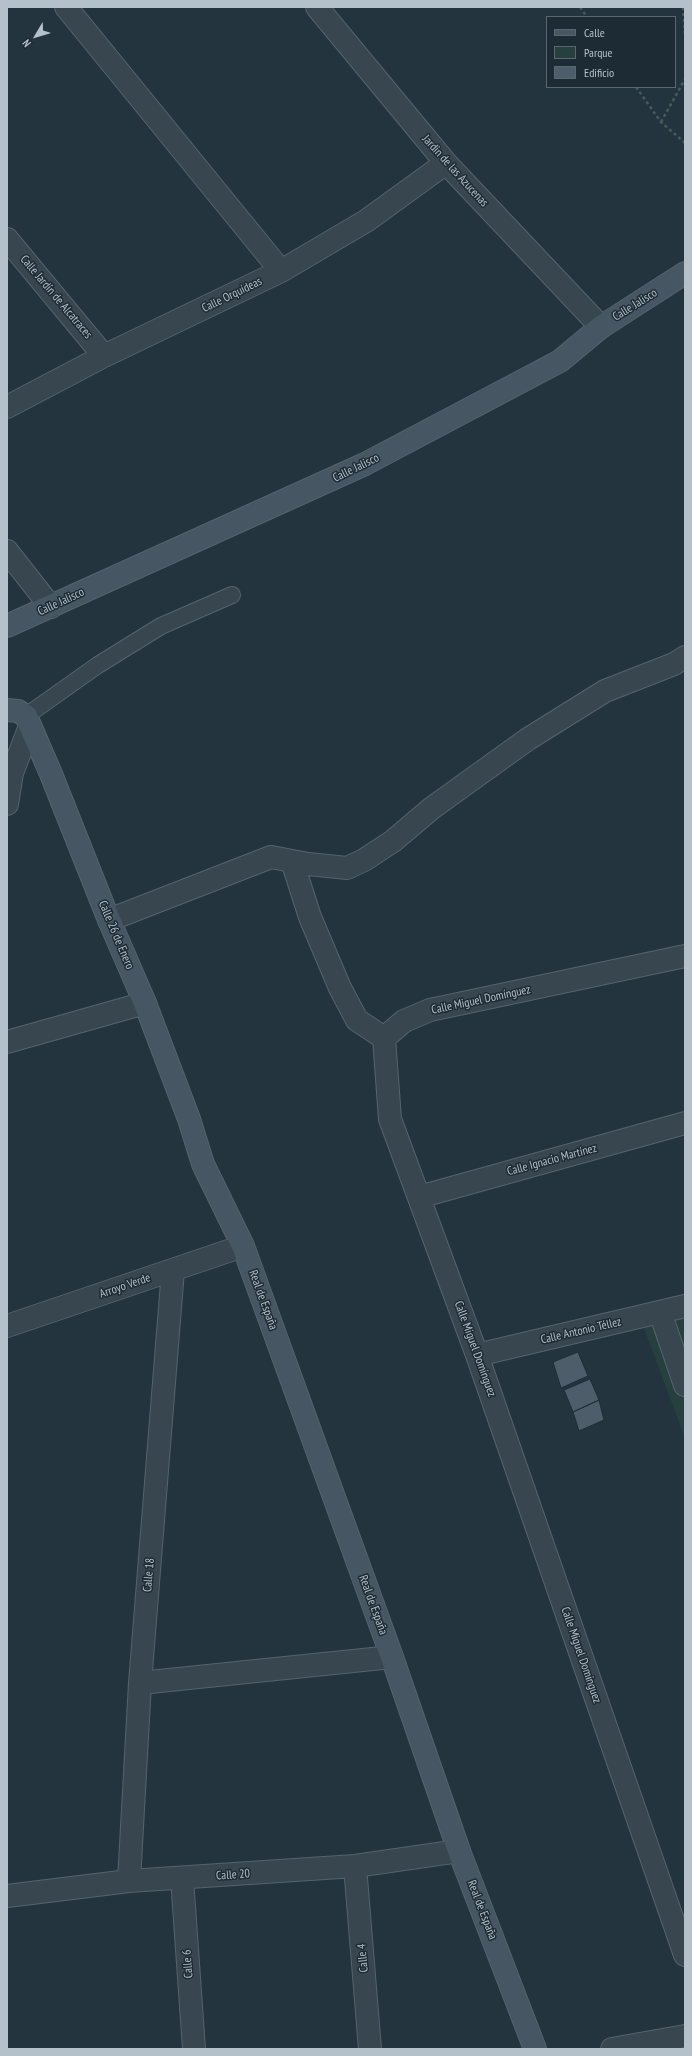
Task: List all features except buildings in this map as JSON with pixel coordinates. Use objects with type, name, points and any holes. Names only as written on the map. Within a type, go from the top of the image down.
[{"type":"street","points":[[66,7],[281,271]]},
{"type":"street","name":"Jardin de las Azucenas","points":[[317,7],[446,163],[601,327]]},
{"type":"street","name":"Calle Orquídeas","points":[[7,407],[104,356],[281,271],[366,221],[446,163]]},
{"type":"street","name":"Calle Jardín de Alcatraces","points":[[7,239],[104,356]]},
{"type":"street","name":"Calle Jalisco","points":[[7,626],[365,464],[560,361],[601,327],[685,273]]},
{"type":"street","points":[[7,552],[51,607]]},
{"type":"street","points":[[109,920],[271,857],[323,866],[347,868],[364,860],[393,840],[432,808],[528,739],[605,691],[674,664],[685,657]]},
{"type":"street","points":[[7,804],[20,716]]},
{"type":"street","name":"Calle 26 de Enero","points":[[20,716],[51,774],[109,920],[145,1003],[189,1119],[203,1164]]},
{"type":"street","points":[[292,861],[310,917],[340,988],[356,1020],[384,1038]]},
{"type":"street","name":"Calle Miguel Domínguez","points":[[685,956],[430,1010],[404,1021],[384,1038],[390,1118],[477,1355],[685,1955]]},
{"type":"street","points":[[7,1042],[145,1003]]},
{"type":"street","name":"Calle Ignacio Martínez","points":[[418,1197],[685,1123]]},
{"type":"street","name":"Real de España","points":[[203,1164],[243,1246],[392,1656],[459,1851],[535,2049]]},
{"type":"street","name":"Arroyo Verde","points":[[7,1326],[243,1246]]},
{"type":"street","name":"Calle 18","points":[[129,1881],[140,1682],[173,1270]]},
{"type":"street","name":"Calle Antonio Téllez","points":[[477,1355],[685,1306]]},
{"type":"street","points":[[660,1312],[685,1385]]},
{"type":"street","points":[[140,1682],[392,1656]]},
{"type":"street","name":"Calle 20","points":[[7,1896],[129,1881],[356,1866],[459,1851]]},
{"type":"street","name":"Calle 4","points":[[356,1866],[370,2049]]},
{"type":"street","name":"Calle 6","points":[[182,1878],[194,2049]]},
{"type":"street","points":[[612,2049],[685,2036]]},
{"type":"lane","points":[[20,716],[161,626],[232,595]]},
{"type":"path","points":[[580,7],[586,16]]},
{"type":"path","points":[[683,7],[685,34]]},
{"type":"path","points":[[661,122],[685,79]]},
{"type":"path","points":[[637,88],[661,122],[685,143]]},
{"type":"green space","points":[[685,1300],[685,1438],[638,1312]]}]
